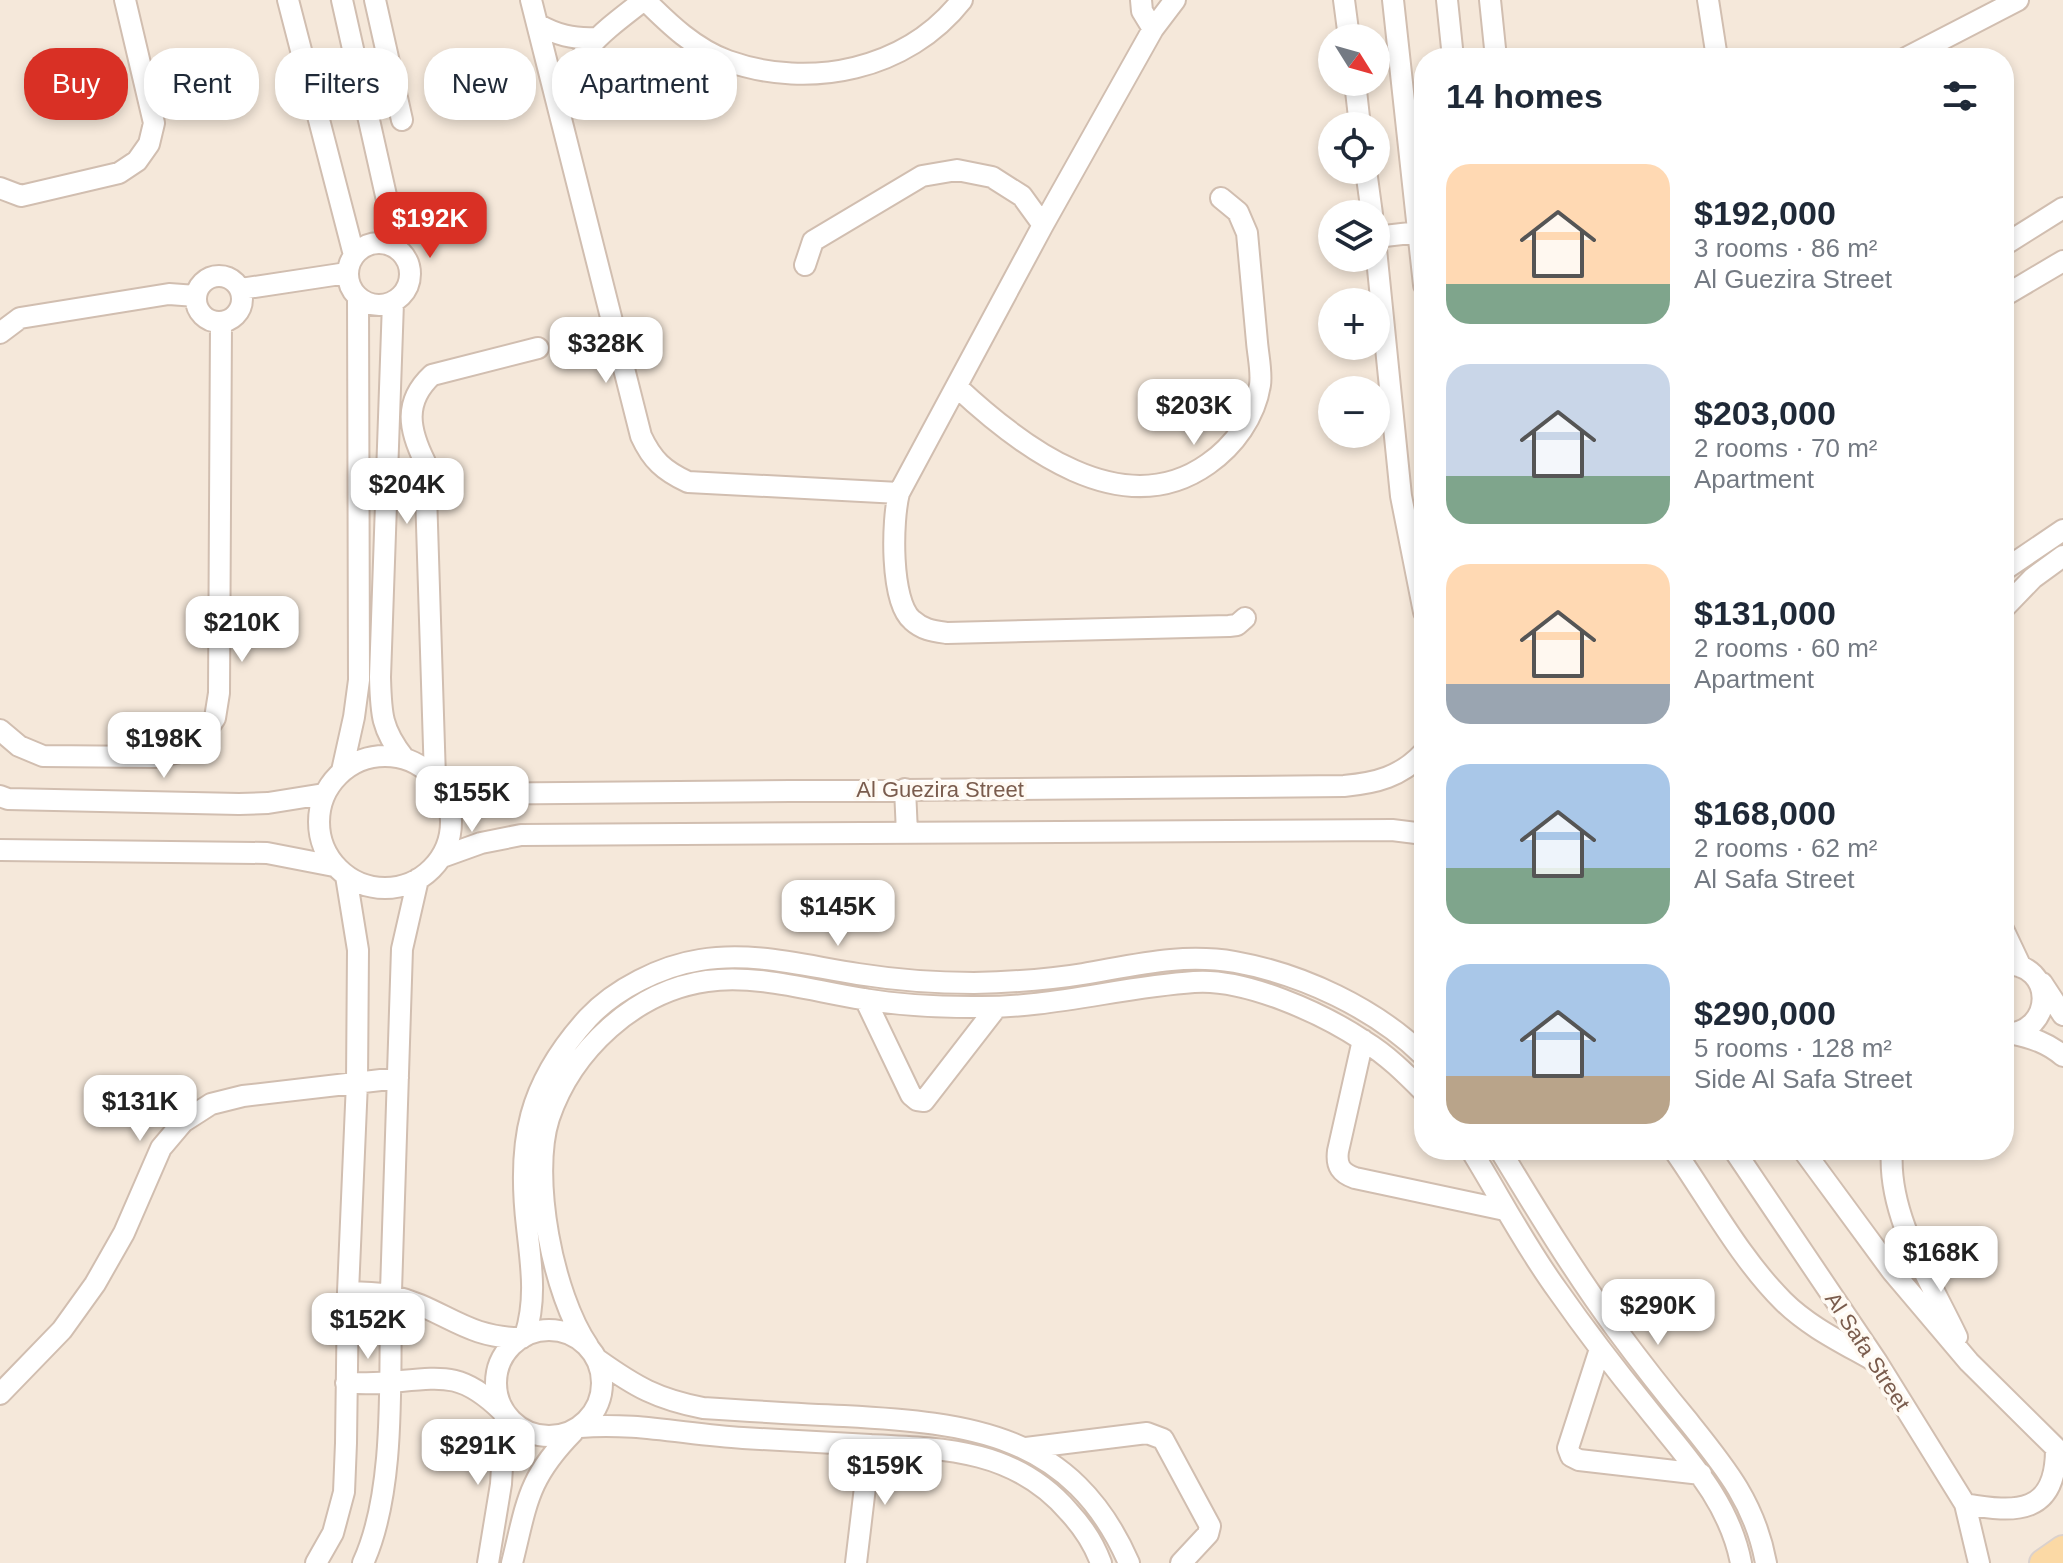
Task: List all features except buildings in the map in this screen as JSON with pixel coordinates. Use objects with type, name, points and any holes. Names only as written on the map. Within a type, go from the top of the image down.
[{"type":"main road","points":[[2043,1563],[2063,1549]]},
{"type":"street","points":[[0,188],[21,196],[119,173],[137,161],[149,144],[154,123],[125,0]]},
{"type":"street","points":[[288,0],[351,264],[352,290],[358,297],[375,305],[393,302],[406,289],[408,263],[398,249],[342,0]]},
{"type":"street","points":[[375,0],[386,48]]},
{"type":"street","points":[[531,0],[552,83]]},
{"type":"street","points":[[587,48],[644,0],[681,35],[726,61],[775,74],[826,75],[876,62],[921,38],[962,0]]},
{"type":"street","points":[[1141,0],[1142,11],[1153,29]]},
{"type":"street","points":[[1175,0],[1153,29],[1043,225],[899,493],[894,511],[894,530],[900,601],[910,619],[926,630],[947,633],[1229,626],[1237,625],[1245,618]]},
{"type":"street","points":[[1393,0],[1414,187]]},
{"type":"street","points":[[1447,0],[1452,48]]},
{"type":"street","points":[[1490,0],[1495,48]]},
{"type":"street","points":[[1708,0],[1715,48]]},
{"type":"street","points":[[1925,48],[2018,0]]},
{"type":"street","points":[[1341,4],[1346,24]]},
{"type":"street","points":[[537,24],[555,34],[575,39],[596,38]]},
{"type":"street","points":[[561,120],[641,436],[651,456],[667,473],[688,482],[899,493]]},
{"type":"street","points":[[805,265],[813,241],[922,176],[957,170],[992,177],[1022,196],[1043,225]]},
{"type":"street","points":[[957,387],[992,419],[1030,447],[1072,469],[1116,485],[1155,487],[1193,475],[1225,452],[1248,421],[1260,383],[1247,233],[1238,212],[1221,198]]},
{"type":"street","points":[[2014,239],[2063,208]]},
{"type":"street","points":[[1390,235],[1414,233]]},
{"type":"street","points":[[241,289],[351,264],[370,244],[398,249]]},
{"type":"street","points":[[2014,290],[2063,261]]},
{"type":"street","points":[[1378,272],[1401,496],[1414,562]]},
{"type":"street","points":[[220,275],[229,277],[241,289],[243,300],[232,319],[211,321],[202,315],[197,306],[196,296],[204,281],[220,275]]},
{"type":"street","points":[[0,333],[20,318],[169,294],[196,296]]},
{"type":"street","points":[[342,771],[359,680],[358,297]]},
{"type":"street","points":[[393,302],[380,677],[382,721],[390,741],[404,758]]},
{"type":"street","points":[[0,730],[19,746],[43,756],[155,757],[180,752],[201,739],[215,718],[219,693],[221,322]]},
{"type":"street","points":[[0,850],[267,853],[340,871],[363,885],[381,888],[401,886],[418,879],[442,857],[450,837],[451,815],[440,786],[425,462],[413,439],[411,413],[419,388],[432,375],[538,348]]},
{"type":"street","points":[[2014,563],[2063,530]]},
{"type":"street","points":[[2014,598],[2033,578],[2063,556]]},
{"type":"street","points":[[316,1563],[333,1533],[344,1492],[357,1082],[358,950],[340,871],[324,850],[319,832],[319,812],[324,794],[342,771],[361,760],[382,755],[404,758],[421,765],[440,786]]},
{"type":"street","name":"Al Guezira Street","points":[[440,786],[905,789],[1344,786],[1370,784],[1414,766]]},
{"type":"street","points":[[905,789],[907,833]]},
{"type":"street","points":[[0,796],[8,799],[239,804],[324,794]]},
{"type":"street","name":"Al Guezira Street","points":[[442,857],[481,843],[521,835],[1414,832]]},
{"type":"street","points":[[363,1563],[374,1539],[384,1491],[391,1383],[402,949],[418,879]]},
{"type":"street","points":[[488,1563],[501,1484],[504,1412],[496,1383],[497,1369],[503,1356],[523,1337],[533,1294],[523,1158],[529,1117],[559,1054],[590,1016],[626,988],[663,970],[696,960],[731,956],[776,960],[861,975],[972,983],[1041,979],[1137,963],[1199,957],[1275,971],[1327,991],[1376,1019],[1414,1048]]},
{"type":"street","points":[[1137,963],[1140,988]]},
{"type":"street","points":[[2014,967],[2042,983],[2063,1015]]},
{"type":"street","points":[[1268,995],[1275,971]]},
{"type":"street","points":[[512,1563],[528,1495],[556,1450],[591,1417],[602,1390],[593,1353],[577,1330],[562,1294],[549,1236],[542,1176],[549,1119],[558,1097],[584,1055],[609,1027],[644,1003],[683,986],[708,981],[756,982],[934,1007],[996,1008],[1198,981],[1239,986],[1318,1016],[1363,1040],[1414,1082]]},
{"type":"street","points":[[2014,1033],[2026,1030],[2036,1021],[2042,1010],[2042,983]]},
{"type":"street","points":[[865,999],[911,1095],[924,1101],[996,1008]]},
{"type":"street","points":[[2014,1035],[2035,1039],[2063,1056]]},
{"type":"street","points":[[1363,1040],[1338,1151],[1338,1166],[1342,1172],[1355,1178],[1505,1210]]},
{"type":"street","points":[[0,1394],[62,1330],[95,1284],[124,1233],[161,1148],[183,1122],[211,1104],[243,1096],[398,1078]]},
{"type":"street","points":[[1477,1160],[1555,1288],[1701,1474],[1723,1509],[1741,1563]]},
{"type":"street","points":[[1506,1160],[1575,1274],[1721,1460],[1745,1498],[1762,1540],[1766,1563]]},
{"type":"street","points":[[1681,1160],[1757,1271],[1785,1303],[1824,1332],[1877,1362]]},
{"type":"street","name":"Al Safa Street","points":[[1741,1160],[1877,1362],[1965,1504],[1979,1563]]},
{"type":"street","points":[[1810,1160],[1892,1271],[1969,1362],[2059,1452],[2056,1473],[2045,1493],[2026,1507],[2003,1510],[1965,1504]]},
{"type":"street","points":[[1891,1160],[1896,1206],[1969,1362]]},
{"type":"street","points":[[348,1292],[391,1295],[475,1332],[505,1338],[523,1337],[540,1330],[557,1330],[574,1335],[639,1389],[670,1402],[703,1408],[933,1423],[995,1435],[1026,1448],[1078,1486],[1101,1511],[1129,1563]]},
{"type":"street","points":[[1600,1349],[1568,1448],[1571,1456],[1579,1460],[1701,1474]]},
{"type":"street","points":[[346,1383],[391,1383],[441,1377],[453,1380],[485,1394],[519,1427],[536,1435],[556,1436],[577,1429],[633,1426],[717,1436],[930,1447],[988,1458],[1029,1477],[1062,1503],[1081,1525],[1101,1563]]},
{"type":"street","points":[[1026,1448],[1147,1433],[1163,1439],[1210,1526],[1208,1534],[1181,1563]]},
{"type":"street","points":[[856,1563],[870,1445]]},
{"type":"street","points":[[1062,1503],[1078,1486]]},
{"type":"shaded area","points":[[0,0],[2063,0],[2063,1563],[0,1563]]}]
